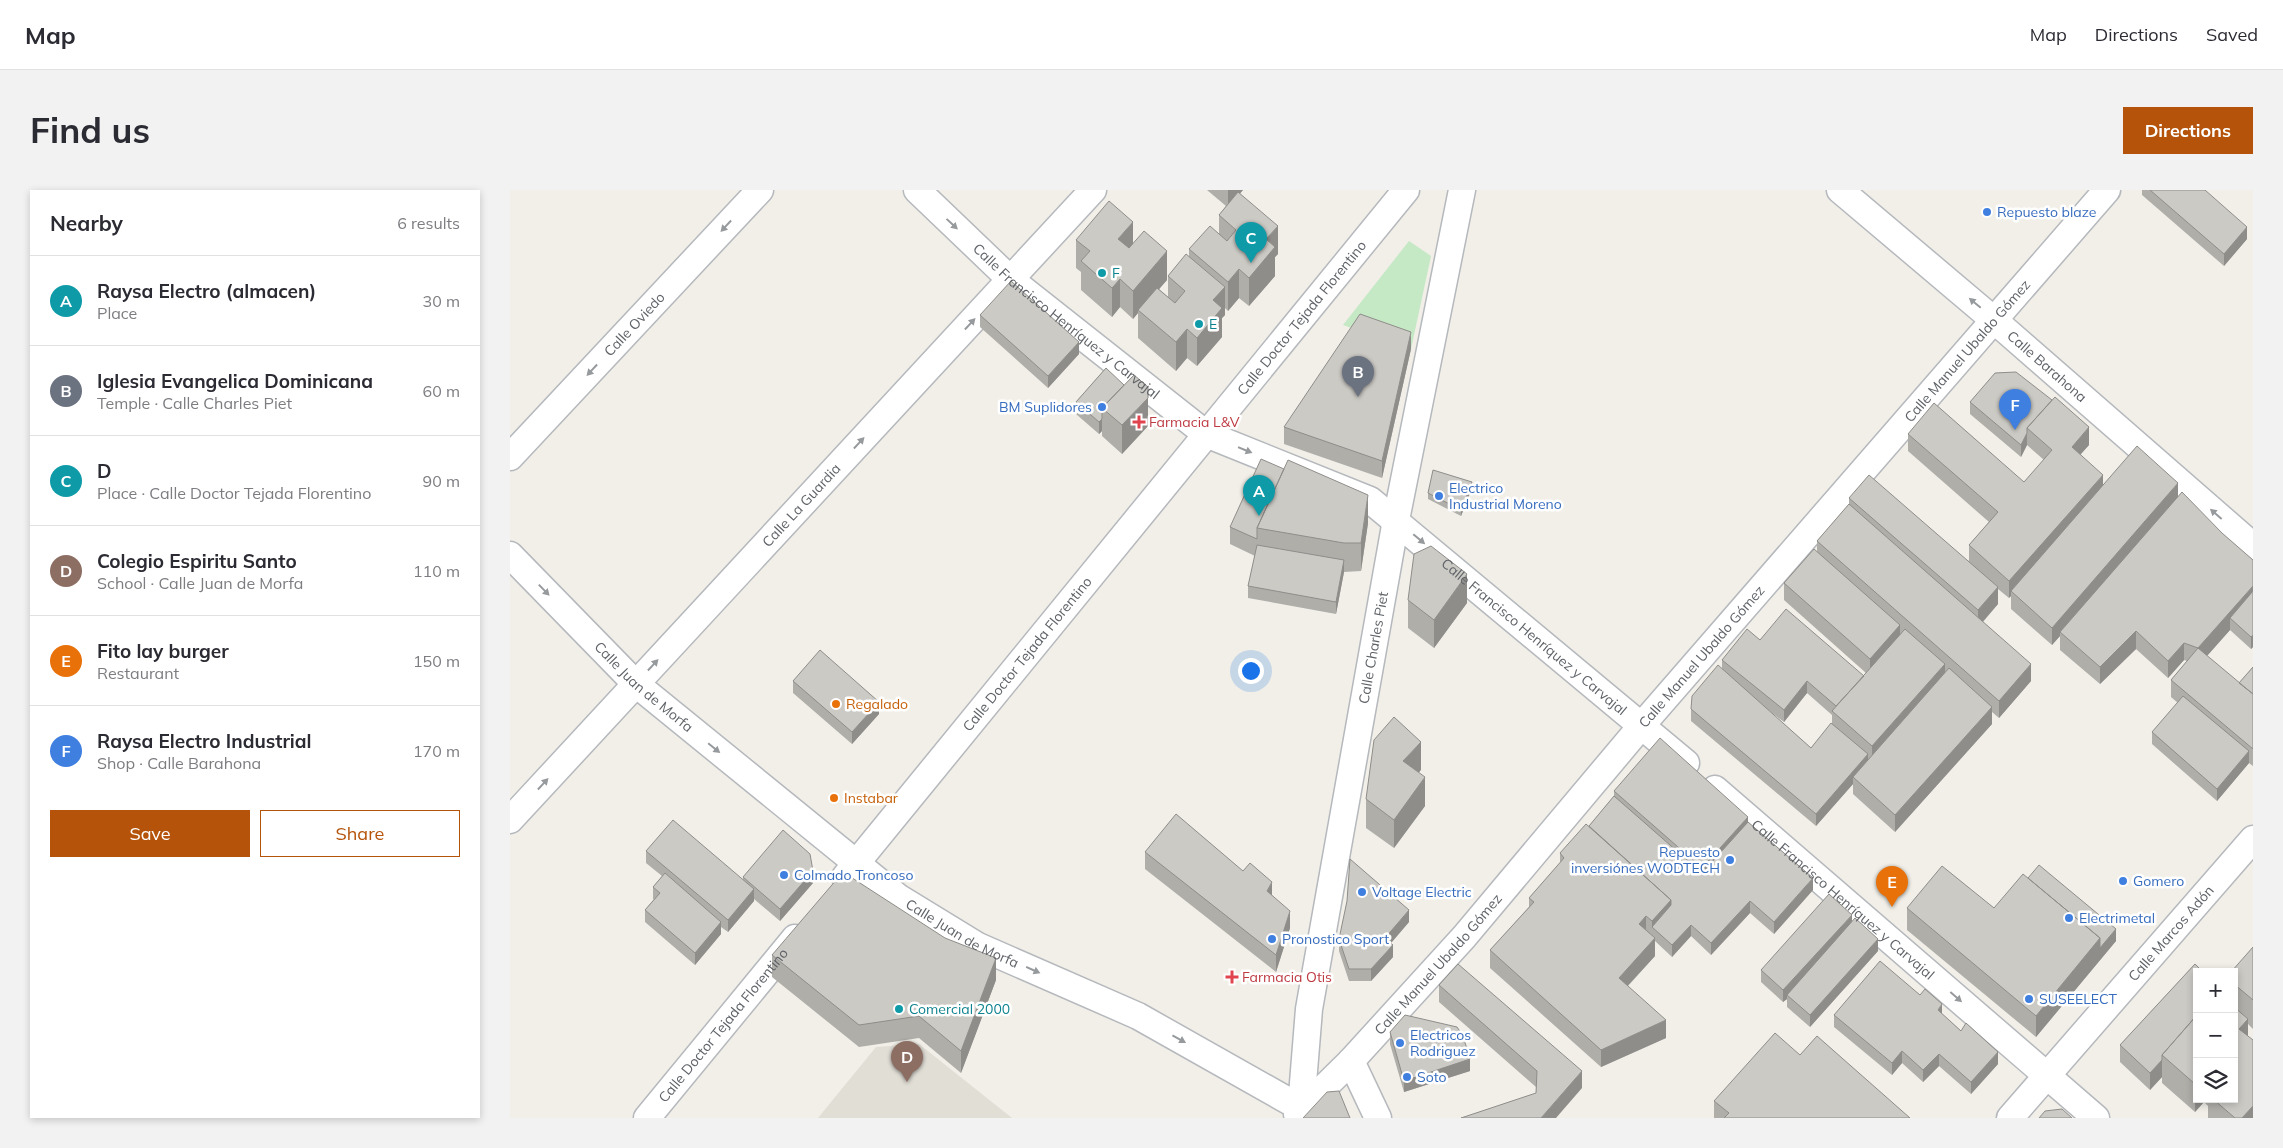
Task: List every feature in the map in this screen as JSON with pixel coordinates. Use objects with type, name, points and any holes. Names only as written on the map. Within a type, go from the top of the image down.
[{"type":"street","name":"Calle Oviedo","points":[[510,457],[760,190]]},
{"type":"street","name":"Calle Francisco Henríquez y Carvajal","points":[[917,190],[1011,280],[1206,434],[1370,500],[1396,520],[1642,725],[2096,1118]]},
{"type":"street","name":"Calle La Guardia","points":[[510,820],[1093,190]]},
{"type":"street","name":"Calle Doctor Tejada Florentino","points":[[830,894],[1406,190]]},
{"type":"street","name":"Calle Charles Piet","points":[[1297,1113],[1310,1009],[1396,520],[1462,190]]},
{"type":"street","name":"Calle Barahona","points":[[1840,190],[1995,321],[2253,546]]},
{"type":"street","name":"Calle Manuel Ubaldo Gómez","points":[[1297,1113],[1351,1061],[1464,937],[1642,725],[2107,190]]},
{"type":"street","name":"Calle Juan de Morfa","points":[[510,555],[636,684],[898,898],[978,946],[1138,1016],[1297,1113]]},
{"type":"street","name":"Calle Marcos Adón","points":[[2010,1118],[2048,1077],[2253,839]]},
{"type":"street","name":"Calle Doctor Tejada Florentino","points":[[647,1118],[811,917]]},
{"type":"street","points":[[1351,1061],[1378,1118]]},
{"type":"shaded area","points":[[919,1044],[1012,1118],[818,1118],[876,1047]]},
{"type":"green space","points":[[1409,241],[1431,256],[1411,349],[1343,325]]},
{"type":"building","points":[[2150,190],[2205,190],[2247,227],[2224,254]]},
{"type":"building","points":[[1238,192],[1278,226],[1266,239],[1275,247],[1249,278],[1239,269],[1228,282],[1189,249],[1210,226],[1227,241],[1236,230],[1219,215]]},
{"type":"building","points":[[1109,201],[1133,222],[1118,239],[1129,248],[1144,231],[1167,251],[1133,291],[1120,279],[1112,288],[1081,261],[1090,251],[1076,240]]},
{"type":"building","points":[[1186,254],[1225,287],[1213,300],[1222,308],[1197,338],[1187,329],[1176,342],[1138,310],[1157,288],[1175,303],[1185,291],[1168,276]]},
{"type":"building","points":[[1011,281],[1079,342],[1048,376],[980,315]]},
{"type":"building","points":[[1360,314],[1411,332],[1382,461],[1284,427]]},
{"type":"building","points":[[1106,368],[1124,385],[1102,408],[1102,419],[1099,422],[1076,402]]},
{"type":"building","points":[[2016,372],[2052,400],[2027,428],[2027,433],[2021,445],[1970,402],[1995,373]]},
{"type":"building","points":[[1134,375],[1148,387],[1148,398],[1122,425],[1102,408]]},
{"type":"building","points":[[2055,397],[2089,427],[2072,447],[2103,475],[2009,581],[1969,545],[1998,512],[1908,434],[1934,403],[2024,482],[2052,450],[2027,428]]},
{"type":"building","points":[[2137,446],[2178,483],[2052,628],[2011,591]]},
{"type":"building","points":[[1261,459],[1284,469],[1257,528],[1257,539],[1230,527]]},
{"type":"building","points":[[1288,460],[1368,495],[1361,543],[1344,543],[1257,528]]},
{"type":"building","points":[[1433,470],[1472,482],[1461,510],[1428,493]]},
{"type":"building","points":[[1869,475],[1998,587],[1978,610],[1849,498]]},
{"type":"building","points":[[2182,492],[2222,533],[2253,560],[2253,586],[2198,648],[2184,643],[2168,661],[2136,631],[2100,667],[2060,632]]},
{"type":"building","points":[[1849,504],[2031,664],[1999,701],[1817,541]]},
{"type":"building","points":[[1257,545],[1344,560],[1336,602],[1248,586]]},
{"type":"building","points":[[1431,546],[1467,574],[1434,620],[1408,600],[1414,554]]},
{"type":"building","points":[[1814,549],[1900,625],[1870,659],[1784,583]]},
{"type":"building","points":[[2253,591],[2253,635],[2251,637],[2230,618]]},
{"type":"building","points":[[1786,609],[1864,676],[1836,706],[1807,681],[1784,710],[1722,660],[1747,629],[1760,640]]},
{"type":"building","points":[[1905,629],[1945,664],[1872,746],[1832,711]]},
{"type":"building","points":[[2198,648],[2253,694],[2253,749],[2171,680]]},
{"type":"building","name":"Regalado","points":[[820,650],[879,702],[852,732],[793,681]]},
{"type":"building","points":[[1718,665],[1811,748],[1831,723],[1868,754],[1816,814],[1691,709],[1692,696]]},
{"type":"building","points":[[2253,667],[2253,694],[2239,683]]},
{"type":"building","points":[[1949,668],[1992,707],[1895,815],[1853,777]]},
{"type":"building","points":[[2183,696],[2249,751],[2217,789],[2152,732]]},
{"type":"building","points":[[1394,717],[1421,742],[1403,761],[1425,777],[1394,820],[1366,799],[1374,740]]},
{"type":"building","points":[[1660,738],[1748,817],[1702,868],[1614,791]]},
{"type":"building","points":[[1614,796],[1702,873],[1748,822],[1813,878],[1774,922],[1750,901],[1711,943],[1691,925],[1672,945],[1652,927],[1671,905],[1671,900],[1589,826]]},
{"type":"building","points":[[1176,814],[1243,871],[1250,863],[1272,882],[1267,891],[1290,911],[1276,955],[1145,852]]},
{"type":"building","points":[[673,820],[754,889],[728,920],[646,851]]},
{"type":"building","points":[[1586,824],[1671,900],[1652,921],[1646,916],[1639,924],[1655,938],[1619,978],[1666,1020],[1601,1050],[1490,950],[1534,902],[1529,898],[1564,858],[1560,853]]},
{"type":"building","name":"Colmado Troncoso","points":[[783,830],[810,854],[813,871],[780,909],[743,877]]},
{"type":"building","points":[[1350,859],[1409,910],[1385,938],[1393,945],[1371,969],[1349,969],[1339,939],[1347,901]]},
{"type":"building","points":[[2039,865],[2116,929],[2100,948],[2100,938],[2028,878]]},
{"type":"building","name":"SUSEELECT","points":[[1942,866],[1994,908],[2023,874],[2100,938],[2036,1016],[1907,908]]},
{"type":"building","name":"Comercial 2000","points":[[843,872],[945,938],[996,958],[961,1051],[919,1016],[859,1025],[772,955]]},
{"type":"building","points":[[665,873],[721,922],[695,953],[645,910],[660,893],[653,887]]},
{"type":"building","points":[[1829,894],[1852,915],[1783,990],[1761,970]]},
{"type":"building","points":[[1855,918],[1878,939],[1810,1015],[1787,995]]},
{"type":"building","points":[[2253,947],[2253,1000],[2238,987],[2238,968],[2235,968]]},
{"type":"building","points":[[1880,961],[1920,995],[1925,989],[1942,1004],[1938,1010],[1961,1031],[1966,1023],[1998,1052],[1971,1082],[1939,1054],[1923,1070],[1902,1051],[1892,1063],[1834,1015]]},
{"type":"building","points":[[1458,964],[1582,1071],[1541,1118],[1461,1118],[1536,1093],[1537,1071],[1439,985]]},
{"type":"building","points":[[2195,964],[2199,968],[2193,968],[2193,1020],[2162,1055],[2162,1060],[2150,1073],[2120,1045]]},
{"type":"building","points":[[2238,1010],[2248,1019],[2239,1029],[2253,1040],[2253,1106],[2242,1118],[2235,1118],[2218,1103],[2238,1103]]},
{"type":"building","points":[[1405,1015],[1457,1027],[1463,1036],[1470,1059],[1404,1081],[1390,1032]]},
{"type":"building","points":[[2193,1020],[2193,1082],[2162,1055]]},
{"type":"building","points":[[1775,1033],[1800,1055],[1817,1036],[1910,1118],[1724,1118],[1729,1113],[1714,1101]]},
{"type":"building","points":[[1339,1091],[1350,1118],[1303,1118],[1327,1092]]},
{"type":"building","points":[[2062,1109],[2072,1118],[2039,1118],[2045,1111]]},
{"type":"place","name":"Repuesto blaze","points":[[1987,212]]},
{"type":"place","name":"D","points":[[1251,263]]},
{"type":"place","name":"F","points":[[1102,273]]},
{"type":"place","name":"E","points":[[1199,324]]},
{"type":"place","name":"Iglesia Evangelica Dominicana","points":[[1358,397]]},
{"type":"place","name":"BM Suplidores","points":[[1102,407]]},
{"type":"place","name":"Farmacia L&V","points":[[1139,422]]},
{"type":"place","name":"Raysa Electro Industrial","points":[[2015,430]]},
{"type":"place","name":"Electrico Industrial Moreno","points":[[1439,496]]},
{"type":"place","name":"Raysa Electro (almacen)","points":[[1259,516]]},
{"type":"place","name":"Regalado","points":[[836,704]]},
{"type":"place","name":"Instabar","points":[[834,798]]},
{"type":"place","name":"Repuesto inversiónes WODTECH","points":[[1730,860]]},
{"type":"place","name":"Colmado Troncoso","points":[[784,875]]},
{"type":"place","name":"Gomero","points":[[2123,881]]},
{"type":"place","name":"Voltage Electric","points":[[1362,892]]},
{"type":"place","name":"Fito lay burger","points":[[1892,907]]},
{"type":"place","name":"Electrimetal","points":[[2069,918]]},
{"type":"place","name":"Pronostico Sport","points":[[1272,939]]},
{"type":"place","name":"Farmacia Otis","points":[[1232,977]]},
{"type":"place","name":"SUSEELECT","points":[[2029,999]]},
{"type":"place","name":"Comercial 2000","points":[[899,1009]]},
{"type":"place","name":"Electricos Rodriguez","points":[[1400,1043]]},
{"type":"place","name":"Soto","points":[[1407,1077]]},
{"type":"place","name":"Colegio Espiritu Santo","points":[[907,1082]]}]
